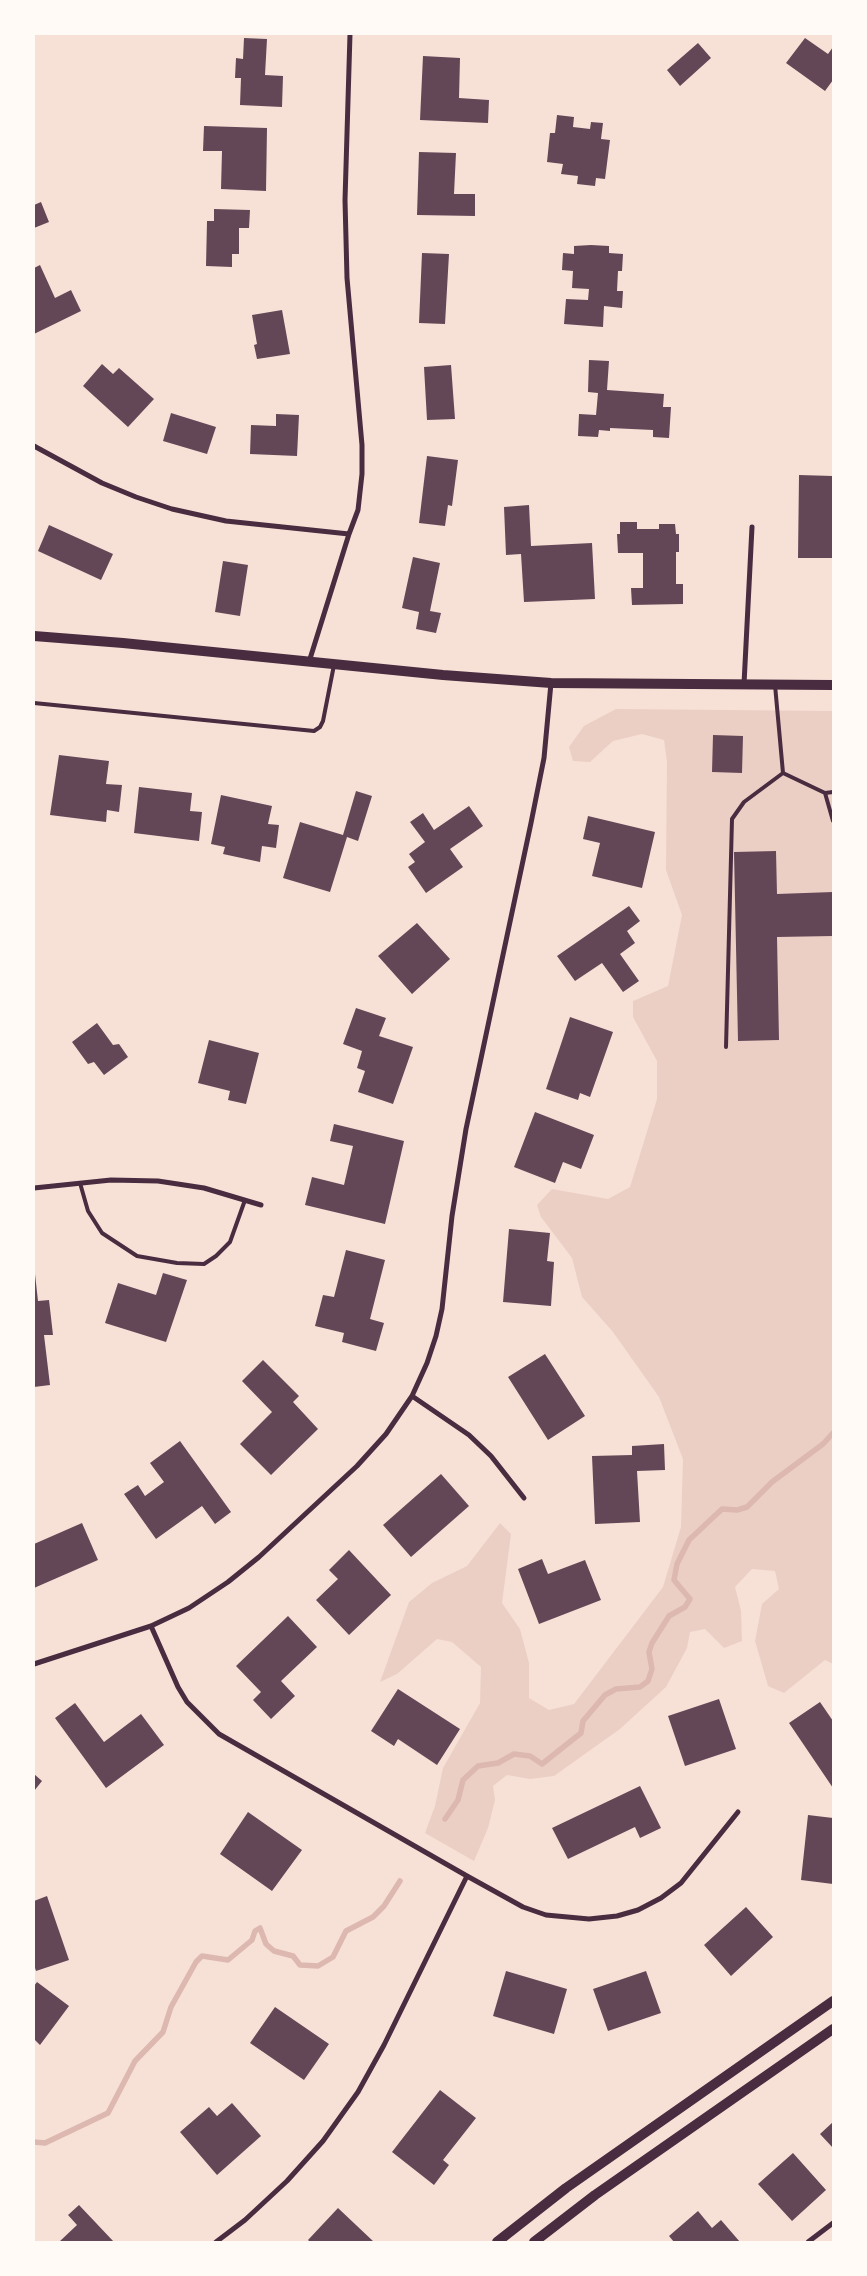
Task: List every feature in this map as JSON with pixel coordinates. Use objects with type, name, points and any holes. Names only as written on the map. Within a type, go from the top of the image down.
[{"type":"main road","points":[[34,636],[123,643],[309,663],[551,683],[833,684]]},
{"type":"main road","points":[[497,2242],[566,2188],[833,2001]]},
{"type":"main road","points":[[534,2242],[596,2195],[833,2029]]},
{"type":"street","points":[[309,663],[348,534],[358,510],[362,474],[362,445],[347,278],[345,200],[350,34]]},
{"type":"street","points":[[34,446],[102,483],[136,497],[172,508],[226,521],[348,534]]},
{"type":"street","points":[[744,684],[752,527]]},
{"type":"street","points":[[34,1664],[151,1626],[197,1603],[228,1582],[357,1466],[386,1434],[412,1396],[427,1363],[442,1309],[452,1216],[466,1129],[544,758],[551,683]]},
{"type":"street","points":[[34,1188],[111,1180],[158,1181],[204,1188],[262,1205]]},
{"type":"street","points":[[412,1396],[469,1435],[491,1456],[524,1498]]},
{"type":"street","points":[[151,1626],[178,1688],[187,1702],[219,1734],[523,1907],[546,1915],[588,1919],[617,1916],[638,1910],[661,1898],[681,1883],[738,1812]]},
{"type":"street","points":[[216,2242],[245,2220],[287,2182],[323,2141],[358,2092],[384,2044],[467,1876]]},
{"type":"street","points":[[808,2242],[833,2223]]},
{"type":"lane","points":[[34,703],[314,731],[320,727],[323,721],[334,665]]},
{"type":"lane","points":[[775,685],[784,773]]},
{"type":"lane","points":[[784,773],[825,793],[833,792]]},
{"type":"lane","points":[[726,1047],[732,819],[744,802],[784,773]]},
{"type":"lane","points":[[825,793],[833,821]]},
{"type":"lane","points":[[80,1183],[88,1211],[102,1233],[137,1256],[177,1263],[204,1264],[216,1256],[230,1242],[245,1200]]},
{"type":"shaded area","points":[[616,709],[833,711],[833,1664],[825,1660],[784,1693],[768,1686],[755,1641],[762,1604],[779,1589],[775,1571],[752,1569],[735,1587],[741,1611],[742,1641],[724,1648],[705,1629],[690,1632],[687,1648],[666,1687],[620,1729],[554,1776],[530,1779],[507,1775],[493,1786],[495,1800],[488,1828],[474,1861],[425,1833],[435,1806],[443,1768],[480,1703],[481,1667],[452,1642],[437,1639],[397,1674],[380,1682],[409,1602],[432,1583],[467,1566],[500,1523],[511,1534],[502,1603],[520,1629],[529,1663],[529,1698],[549,1710],[574,1704],[663,1587],[681,1527],[683,1459],[659,1397],[613,1332],[582,1297],[572,1258],[541,1217],[537,1205],[552,1189],[608,1199],[630,1187],[657,1099],[657,1061],[633,1017],[633,1001],[668,986],[682,915],[666,870],[667,762],[664,740],[642,734],[613,741],[590,762],[573,761],[569,747],[584,726]]},
{"type":"building","points":[[244,38],[267,39],[265,75],[283,76],[282,107],[240,105],[241,78],[235,78],[236,58],[243,59]]},
{"type":"building","points":[[805,38],[828,54],[833,47],[833,80],[825,91],[786,63]]},
{"type":"building","points":[[698,43],[711,58],[680,86],[667,70]]},
{"type":"building","points":[[423,56],[460,58],[459,98],[489,100],[488,123],[420,120]]},
{"type":"building","points":[[557,115],[574,117],[573,127],[590,129],[591,122],[603,123],[601,139],[610,140],[605,179],[596,178],[595,186],[577,184],[578,176],[561,174],[563,164],[547,162],[550,133],[555,133]]},
{"type":"building","points":[[204,126],[267,128],[266,191],[221,189],[222,151],[203,151]]},
{"type":"building","points":[[419,152],[456,153],[454,194],[475,194],[475,216],[417,215]]},
{"type":"building","points":[[41,202],[49,222],[34,228],[34,205]]},
{"type":"building","points":[[214,209],[250,210],[249,228],[239,228],[239,254],[232,254],[232,267],[206,266],[207,221],[214,221]]},
{"type":"building","points":[[574,246],[609,246],[609,253],[623,254],[622,271],[618,271],[617,291],[623,291],[622,308],[604,306],[603,327],[564,324],[566,299],[588,300],[589,289],[572,288],[573,271],[562,270],[563,253],[574,254]]},
{"type":"building","points":[[422,253],[449,254],[445,324],[419,323]]},
{"type":"building","points":[[40,265],[55,298],[71,290],[81,311],[34,334],[34,268]]},
{"type":"building","points":[[282,310],[290,354],[257,359],[254,345],[257,344],[252,315]]},
{"type":"building","points":[[589,360],[609,361],[607,390],[664,394],[663,407],[671,407],[669,438],[653,437],[653,430],[610,428],[610,431],[599,430],[598,437],[578,436],[579,414],[596,415],[598,393],[588,392]]},
{"type":"building","points":[[102,364],[113,374],[119,368],[154,399],[128,427],[83,386]]},
{"type":"building","points":[[451,365],[455,419],[427,420],[424,367]]},
{"type":"building","points":[[171,413],[216,427],[207,454],[163,441]]},
{"type":"building","points":[[276,414],[299,415],[297,456],[250,454],[251,425],[276,426]]},
{"type":"building","points":[[427,456],[458,460],[452,506],[448,505],[445,526],[419,523]]},
{"type":"building","points":[[799,475],[833,476],[833,558],[798,558]]},
{"type":"building","points":[[529,505],[531,546],[592,543],[595,599],[524,602],[521,554],[506,555],[504,507]]},
{"type":"building","points":[[620,522],[637,522],[637,529],[659,529],[659,524],[675,524],[676,534],[679,534],[679,552],[676,552],[676,584],[683,584],[683,604],[632,605],[631,588],[643,588],[643,553],[618,553],[617,534],[620,534]]},
{"type":"building","points":[[49,525],[113,554],[101,580],[38,551]]},
{"type":"building","points":[[413,557],[440,563],[430,611],[441,613],[436,633],[416,629],[419,612],[402,608]]},
{"type":"building","points":[[223,561],[248,565],[240,616],[215,612]]},
{"type":"building","points":[[713,735],[743,736],[742,773],[712,772]]},
{"type":"building","points":[[59,755],[109,761],[106,784],[122,785],[119,812],[107,810],[106,822],[50,815]]},
{"type":"building","points":[[139,787],[192,793],[190,811],[202,812],[199,841],[134,833]]},
{"type":"building","points":[[356,791],[372,796],[358,841],[347,837],[330,892],[283,878],[300,822],[343,835]]},
{"type":"building","points":[[221,795],[272,806],[268,824],[279,825],[276,848],[262,846],[260,862],[223,854],[225,847],[211,844]]},
{"type":"building","points":[[469,806],[483,826],[450,849],[463,867],[426,893],[408,867],[415,862],[409,854],[425,842],[410,822],[423,813],[434,830]]},
{"type":"building","points":[[588,816],[655,832],[642,888],[592,876],[600,843],[583,839]]},
{"type":"building","points":[[776,851],[777,894],[833,892],[833,936],[777,937],[779,1040],[738,1041],[734,852]]},
{"type":"building","points":[[629,906],[640,921],[627,931],[635,943],[620,954],[639,981],[623,992],[602,963],[575,981],[557,956]]},
{"type":"building","points":[[417,923],[450,959],[412,994],[378,956]]},
{"type":"building","points":[[356,1008],[386,1018],[379,1036],[413,1047],[393,1104],[358,1092],[365,1071],[357,1068],[362,1051],[343,1044]]},
{"type":"building","points":[[570,1017],[613,1032],[590,1097],[580,1093],[578,1100],[546,1089]]},
{"type":"building","points":[[97,1023],[113,1045],[119,1044],[128,1057],[104,1075],[94,1062],[88,1064],[72,1042]]},
{"type":"building","points":[[209,1040],[259,1053],[246,1104],[228,1100],[230,1091],[198,1083]]},
{"type":"building","points":[[535,1112],[594,1135],[581,1169],[563,1162],[555,1183],[514,1167]]},
{"type":"building","points":[[334,1124],[404,1141],[385,1224],[305,1205],[312,1177],[344,1185],[353,1146],[330,1141]]},
{"type":"building","points":[[509,1229],[550,1233],[547,1261],[554,1262],[551,1306],[503,1302]]},
{"type":"building","points":[[346,1250],[385,1260],[370,1319],[384,1323],[376,1351],[342,1342],[344,1333],[315,1326],[323,1295],[334,1297]]},
{"type":"building","points":[[163,1273],[187,1280],[166,1342],[105,1323],[118,1283],[156,1295]]},
{"type":"building","points":[[35,1274],[38,1301],[49,1300],[53,1335],[44,1335],[50,1385],[34,1387]]},
{"type":"building","points":[[545,1354],[585,1416],[548,1440],[508,1377]]},
{"type":"building","points":[[263,1360],[299,1396],[293,1402],[318,1429],[271,1475],[240,1444],[272,1412],[242,1381]]},
{"type":"building","points":[[180,1441],[231,1512],[215,1524],[202,1506],[156,1539],[124,1494],[138,1485],[145,1496],[164,1482],[150,1463]]},
{"type":"building","points":[[664,1444],[665,1470],[637,1471],[640,1522],[595,1524],[592,1456],[632,1455],[632,1446]]},
{"type":"building","points":[[441,1474],[469,1506],[411,1557],[383,1525]]},
{"type":"building","points":[[82,1523],[98,1560],[34,1588],[34,1544]]},
{"type":"building","points":[[349,1550],[391,1595],[349,1635],[316,1600],[338,1579],[329,1570]]},
{"type":"building","points":[[542,1559],[548,1574],[585,1560],[601,1600],[539,1624],[518,1569]]},
{"type":"building","points":[[288,1616],[317,1647],[281,1681],[295,1696],[271,1719],[253,1700],[261,1692],[236,1666]]},
{"type":"building","points":[[398,1689],[460,1729],[437,1765],[398,1739],[394,1746],[371,1731]]},
{"type":"building","points":[[719,1699],[736,1749],[685,1766],[668,1716]]},
{"type":"building","points":[[820,1702],[833,1721],[833,1788],[789,1723]]},
{"type":"building","points":[[75,1703],[104,1742],[141,1714],[164,1745],[106,1788],[55,1718]]},
{"type":"building","points":[[34,1774],[42,1781],[34,1791]]},
{"type":"building","points":[[640,1786],[661,1828],[640,1838],[635,1827],[568,1859],[552,1828]]},
{"type":"building","points":[[248,1812],[302,1850],[272,1891],[220,1854]]},
{"type":"building","points":[[808,1815],[833,1818],[833,1884],[801,1880]]},
{"type":"building","points":[[47,1896],[69,1960],[36,1971],[34,1965],[34,1901]]},
{"type":"building","points":[[746,1907],[773,1937],[731,1976],[704,1945]]},
{"type":"building","points":[[506,1971],[567,1989],[554,2034],[493,2016]]},
{"type":"building","points":[[646,1971],[661,2013],[608,2031],[593,1989]]},
{"type":"building","points":[[37,1982],[69,2006],[40,2045],[34,2039],[34,1986]]},
{"type":"building","points":[[275,2007],[329,2044],[304,2080],[250,2043]]},
{"type":"building","points":[[440,2090],[476,2118],[443,2160],[449,2165],[434,2185],[392,2152]]},
{"type":"building","points":[[232,2103],[261,2136],[217,2175],[180,2132],[209,2107],[217,2116]]},
{"type":"building","points":[[833,2122],[833,2148],[820,2134]]},
{"type":"building","points":[[793,2153],[826,2190],[792,2221],[758,2184]]},
{"type":"building","points":[[79,2205],[114,2242],[59,2242],[77,2225],[68,2215]]},
{"type":"building","points":[[338,2208],[374,2242],[310,2242],[308,2240]]},
{"type":"building","points":[[698,2211],[712,2228],[721,2220],[740,2242],[674,2242],[669,2236]]},
{"type":"waterway","points":[[445,1819],[458,1800],[463,1780],[478,1766],[498,1763],[514,1754],[530,1756],[542,1764],[581,1733],[583,1721],[605,1695],[616,1689],[640,1687],[648,1681],[652,1669],[649,1652],[652,1643],[669,1616],[685,1607],[690,1599],[674,1580],[677,1564],[689,1540],[722,1509],[737,1510],[747,1507],[772,1482],[823,1444],[833,1433]]},
{"type":"waterway","points":[[34,2142],[45,2143],[108,2113],[135,2061],[163,2032],[171,2007],[196,1962],[202,1956],[228,1960],[252,1940],[255,1931],[260,1928],[266,1944],[274,1951],[293,1956],[300,1965],[318,1966],[333,1957],[346,1931],[373,1917],[384,1906],[400,1881]]}]
